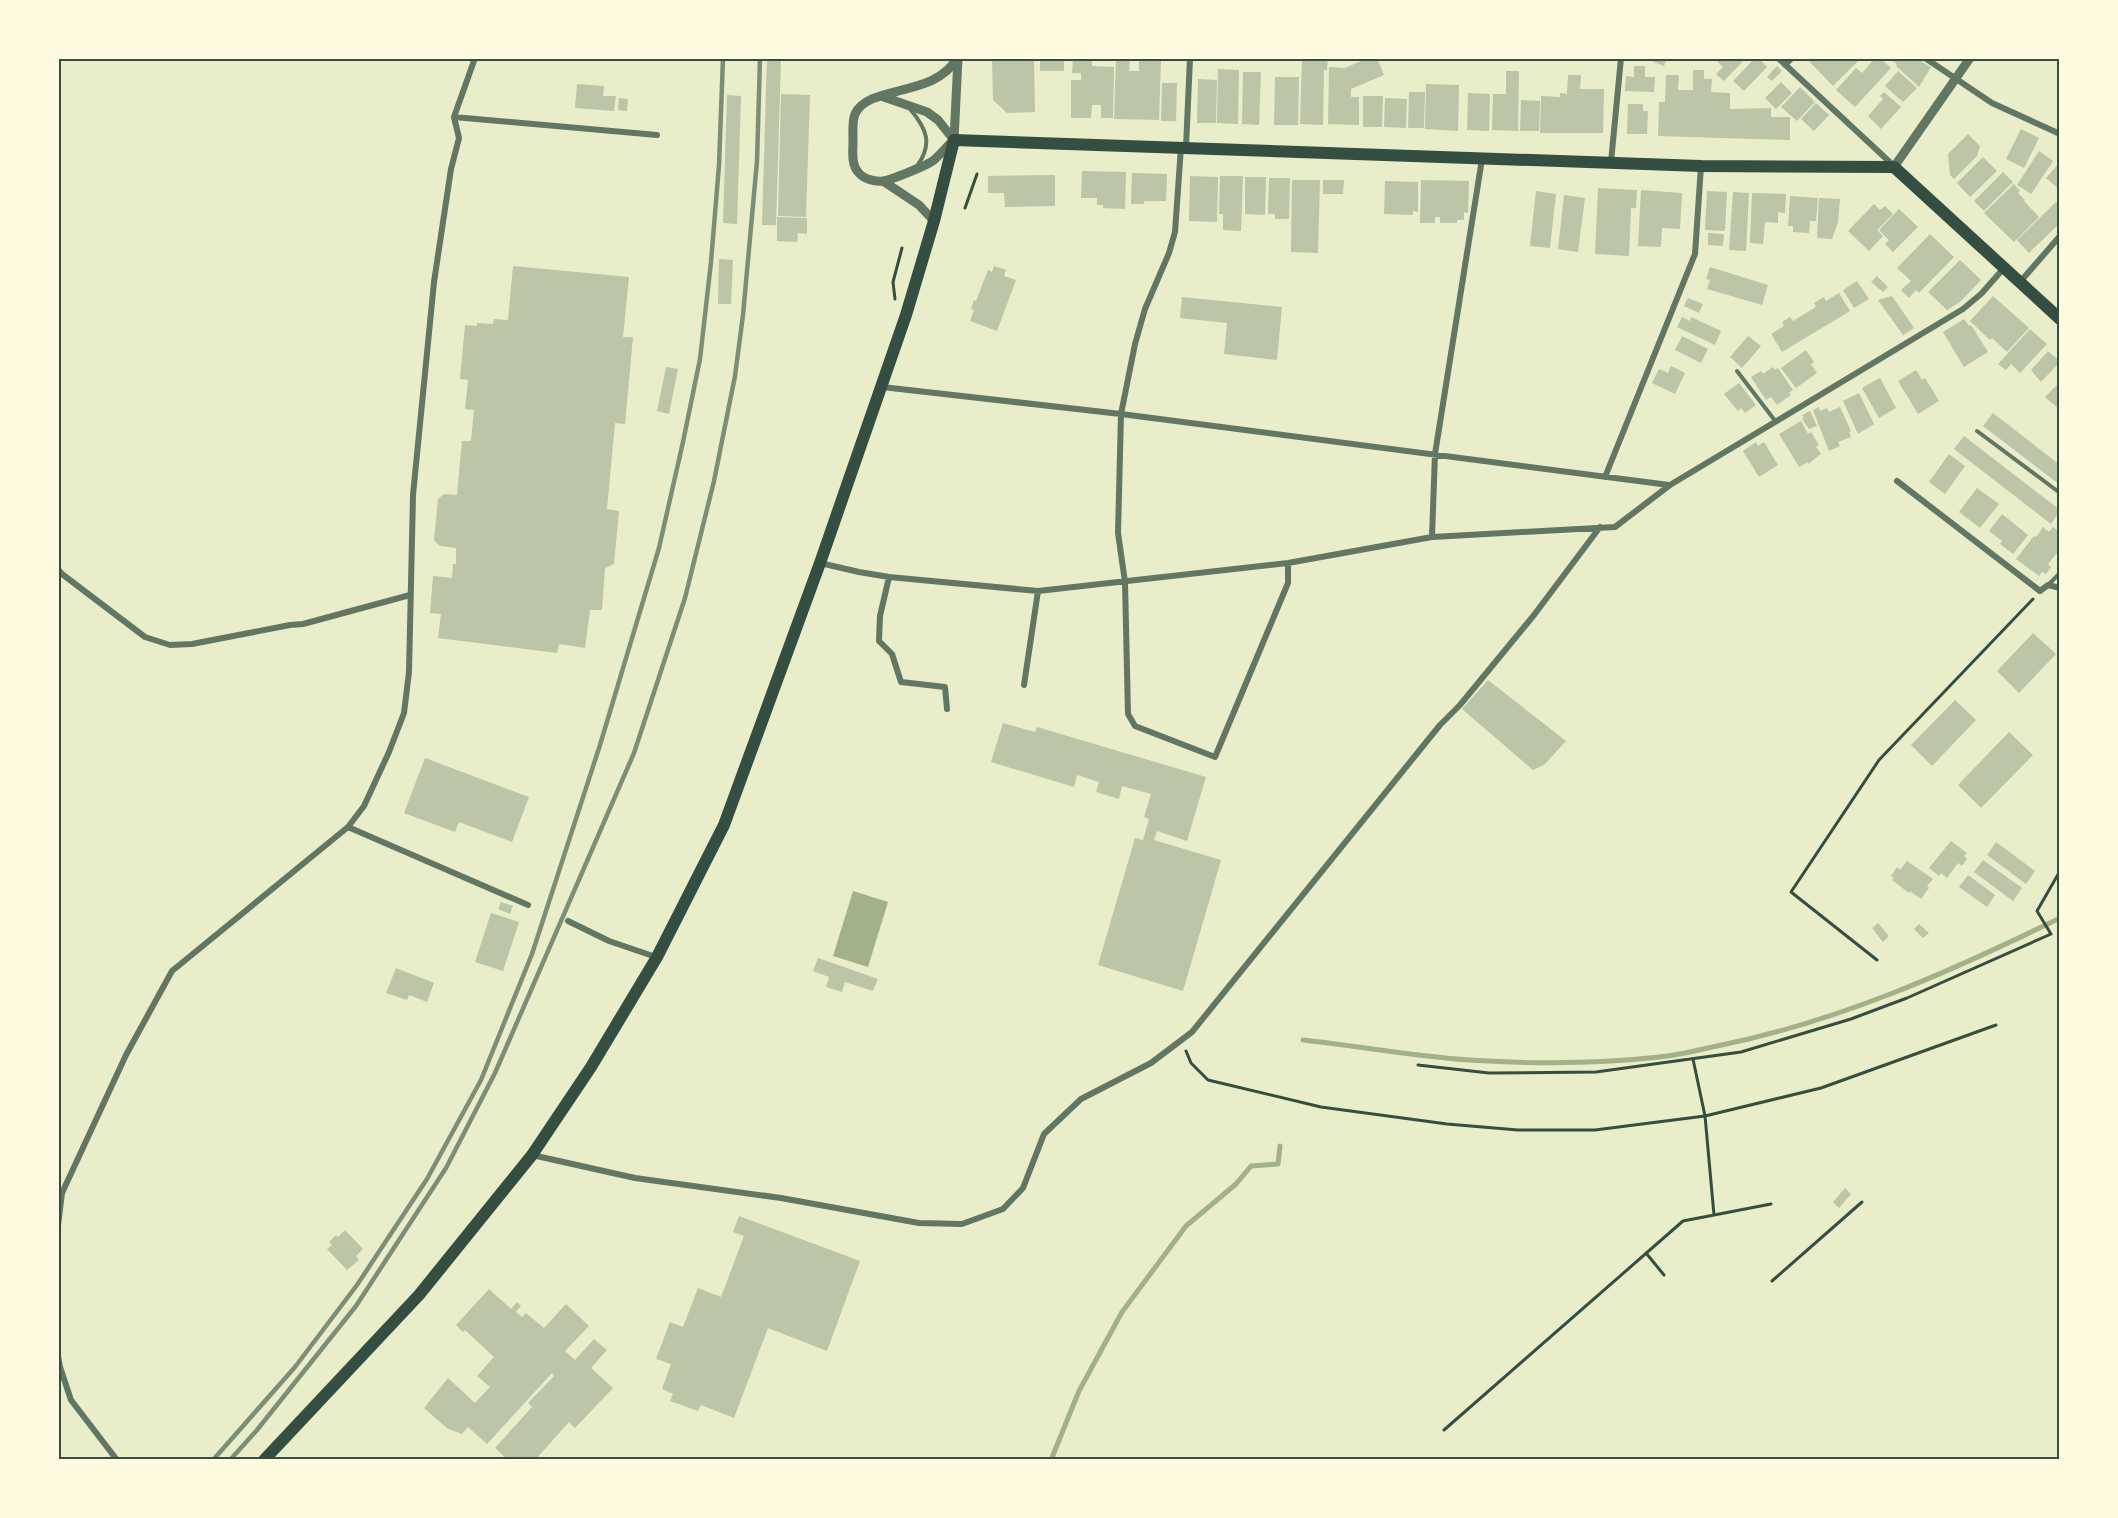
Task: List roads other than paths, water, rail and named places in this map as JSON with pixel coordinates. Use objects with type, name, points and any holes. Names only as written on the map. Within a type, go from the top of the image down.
[{"type":"highway","points":[[264,1460],[419,1295],[532,1155],[591,1067],[657,957],[724,825],[820,563],[906,315],[934,221],[954,140],[1701,166],[1894,167],[2060,319]]},
{"type":"street","points":[[58,1226],[62,1193],[126,1055],[172,971],[348,827],[364,807],[404,713],[409,672],[413,495],[434,282],[451,169],[459,138],[454,117],[475,58]]},
{"type":"street","points":[[957,58],[954,140],[933,161],[884,181],[871,180],[862,176],[856,170],[853,160],[854,116],[863,102],[932,81],[944,74],[957,58]]},
{"type":"street","points":[[1190,58],[1175,232],[1169,253],[1145,309],[1135,344],[1121,414],[1118,533],[1125,582],[1128,714],[1136,726],[1215,757],[1288,583],[1288,563]]},
{"type":"street","points":[[1611,163],[1621,58]]},
{"type":"street","points":[[1778,58],[1894,167],[1970,58]]},
{"type":"street","points":[[1785,65],[1792,58]]},
{"type":"street","points":[[1925,58],[1992,103],[2060,134]]},
{"type":"street","points":[[881,96],[927,112],[938,120],[954,140]]},
{"type":"street","points":[[454,117],[657,135]]},
{"type":"street","points":[[1432,537],[1435,454],[1482,159]]},
{"type":"street","points":[[1605,477],[1695,254],[1701,166]]},
{"type":"street","points":[[884,181],[919,206],[934,221]]},
{"type":"street","points":[[2020,282],[2060,237]]},
{"type":"street","points":[[820,563],[889,577],[1038,591],[1288,563],[1432,537],[1615,526],[1670,485],[1963,309],[1981,294],[2004,268]]},
{"type":"street","points":[[881,387],[1121,414],[1670,485]]},
{"type":"street","points":[[1897,481],[2040,591],[2048,585],[2060,588]]},
{"type":"street","points":[[532,1155],[635,1178],[781,1198],[919,1223],[962,1224],[1003,1209],[1023,1188],[1044,1134],[1082,1099],[1151,1063],[1192,1032],[1440,726],[1461,705],[1534,615],[1600,527]]},
{"type":"street","points":[[58,569],[144,637],[170,645],[192,644],[303,624],[410,596]]},
{"type":"street","points":[[889,577],[880,616],[879,640],[892,654],[901,682],[945,687],[947,709]]},
{"type":"street","points":[[1024,685],[1038,591]]},
{"type":"street","points":[[348,827],[528,905]]},
{"type":"street","points":[[568,921],[609,941],[657,957]]},
{"type":"street","points":[[58,1356],[71,1400],[117,1460]]},
{"type":"lane","points":[[906,104],[921,122],[926,135],[927,145],[924,156],[915,168]]},
{"type":"lane","points":[[1737,371],[1776,422]]},
{"type":"lane","points":[[1977,431],[2060,494]]},
{"type":"lane","points":[[2048,585],[2060,573]]},
{"type":"waterway","points":[[1303,1040],[1469,1060],[1540,1063],[1588,1062],[1674,1055],[1762,1036],[1849,1009],[1935,976],[2060,918]]},
{"type":"waterway","points":[[1051,1460],[1079,1391],[1122,1312],[1186,1226],[1236,1184],[1251,1166],[1278,1164],[1280,1146]]},
{"type":"railway","points":[[213,1460],[295,1367],[357,1285],[427,1179],[481,1080],[532,954],[600,745],[659,548],[683,442],[700,359],[711,262],[719,165],[723,58]]},
{"type":"railway","points":[[230,1460],[257,1430],[356,1306],[446,1168],[495,1073],[634,753],[685,598],[714,481],[735,376],[757,161],[760,58]]}]
